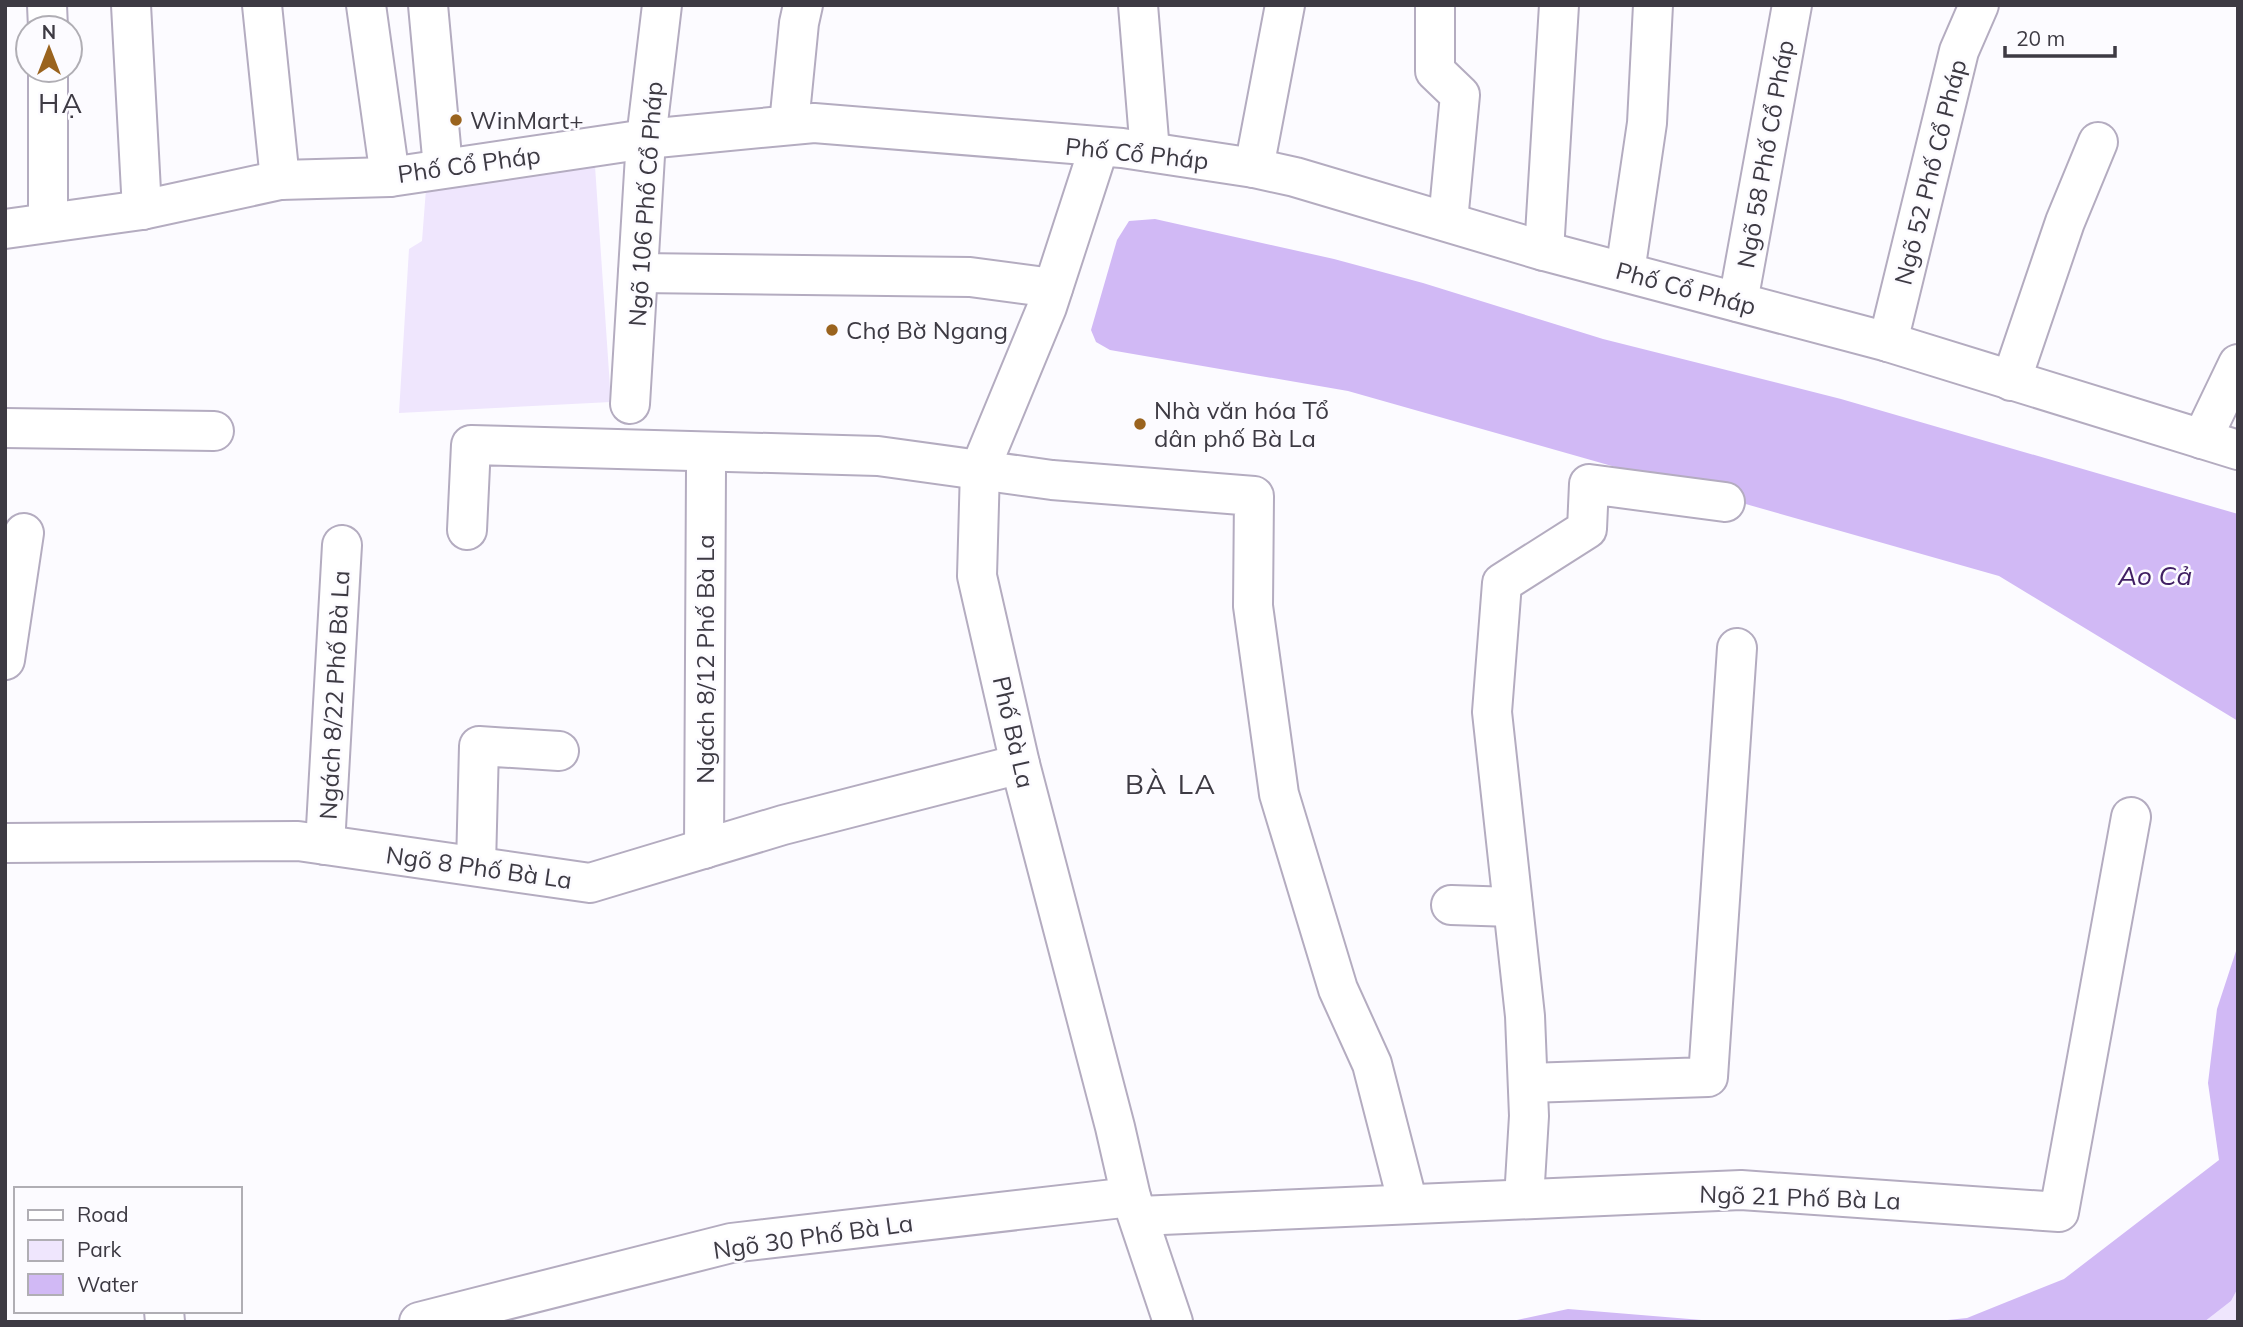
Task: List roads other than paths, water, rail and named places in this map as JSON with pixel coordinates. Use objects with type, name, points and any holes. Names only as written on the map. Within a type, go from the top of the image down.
[{"type":"street","points":[[131,5],[142,210]]},
{"type":"street","points":[[262,5],[280,180]]},
{"type":"street","points":[[366,5],[390,177]]},
{"type":"street","points":[[428,5],[443,167]]},
{"type":"street","name":"Ngõ 106 Phố Cổ Pháp","points":[[630,404],[646,139],[662,5]]},
{"type":"street","points":[[789,124],[803,5]]},
{"type":"street","points":[[1138,5],[1150,152]]},
{"type":"street","points":[[1254,167],[1285,5]]},
{"type":"street","points":[[1435,5],[1435,71],[1460,95],[1448,221]]},
{"type":"street","points":[[1544,251],[1559,5]]},
{"type":"street","points":[[1625,272],[1647,123],[1653,5]]},
{"type":"street","name":"Ngõ 58 Phố Cổ Pháp","points":[[1738,302],[1792,5]]},
{"type":"street","name":"Ngõ 52 Phố Cổ Pháp","points":[[1888,342],[1959,51],[1979,5]]},
{"type":"street","points":[[48,84],[48,222]]},
{"type":"street","name":"Phố Cổ Pháp","points":[[5,229],[142,210],[280,180],[390,177],[443,167],[646,139],[789,124],[814,123],[1099,147],[1254,167],[1448,221],[1544,251],[1888,342],[2220,445]]},
{"type":"street","points":[[2011,381],[2065,222],[2098,142]]},
{"type":"street","name":"Phố Bà La","points":[[1099,147],[1053,288],[979,469],[977,576],[1020,764],[1135,1206],[1173,1322]]},
{"type":"street","points":[[638,273],[970,278],[1053,288]]},
{"type":"street","points":[[2220,445],[2238,364]]},
{"type":"street","points":[[5,428],[214,431]]},
{"type":"street","points":[[467,530],[471,445],[878,456],[1052,480],[1254,496],[1253,606],[1279,794],[1338,989],[1372,1064],[1408,1204]]},
{"type":"street","name":"Ngách 8/12 Phố Bà La","points":[[704,849],[706,470]]},
{"type":"street","points":[[1524,1199],[1529,1116],[1525,1016],[1492,712],[1502,583],[1587,529],[1589,484],[1726,502]]},
{"type":"street","points":[[5,660],[24,533]]},
{"type":"street","name":"Ngách 8/22 Phố Bà La","points":[[325,845],[342,545]]},
{"type":"street","points":[[1528,1083],[1708,1077],[1737,648]]},
{"type":"street","points":[[476,866],[479,746],[559,751]]},
{"type":"street","name":"Ngõ 8 Phố Bà La","points":[[5,843],[298,841],[590,883],[783,825],[1020,764]]},
{"type":"street","name":"Ngõ 21 Phố Bà La","points":[[1135,1206],[1408,1204],[1741,1190],[2059,1212],[2131,817]]},
{"type":"street","points":[[1451,905],[1513,907]]},
{"type":"street","name":"Ngõ 30 Phố Bà La","points":[[419,1322],[731,1243],[1135,1206]]},
{"type":"water","name":"Ao Cả","points":[[1155,219],[1334,259],[1423,283],[1603,339],[1841,399],[2238,514],[2238,721],[1999,576],[1348,391],[1110,350],[1096,342],[1091,330],[1117,240],[1129,221]]},
{"type":"water","points":[[2238,945],[2238,1288],[2231,1301],[2204,1322],[1928,1322],[1967,1318],[2064,1279],[2219,1160],[2208,1083],[2217,1009]]},
{"type":"water","points":[[1568,1309],[1726,1322],[1508,1322]]},
{"type":"place","name":"WinMart+","points":[[456,120]]},
{"type":"place","name":"Chợ Bờ Ngang","points":[[832,330]]},
{"type":"place","name":"Nhà văn hóa Tổ dân phố Bà La","points":[[1140,424]]},
{"type":"district","name":"HẠ","points":[[61,102]]},
{"type":"district","name":"BÀ LA","points":[[1171,783]]}]
